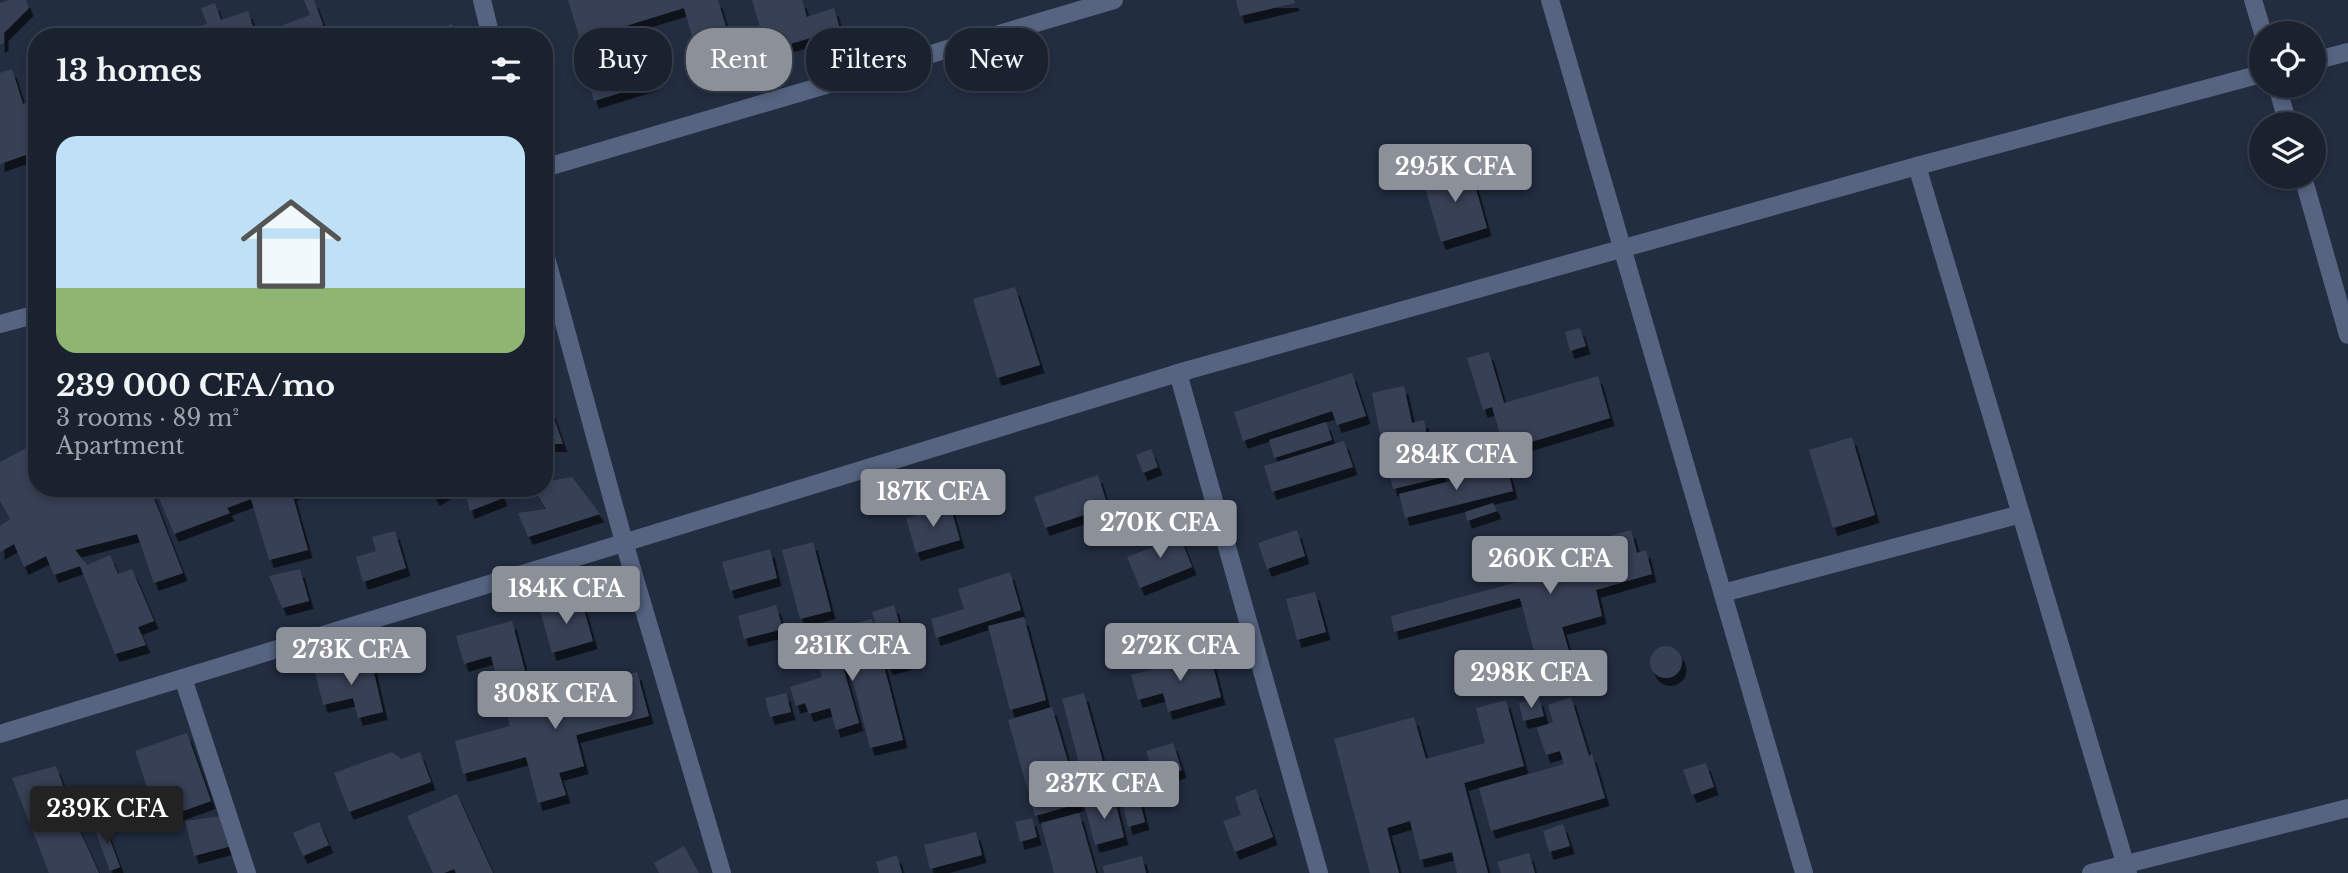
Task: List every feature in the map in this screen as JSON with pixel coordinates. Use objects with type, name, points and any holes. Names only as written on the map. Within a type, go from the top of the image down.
[{"type":"street","points":[[482,0],[489,28]]},
{"type":"street","points":[[553,165],[1114,0]]},
{"type":"street","points":[[1550,0],[1804,873]]},
{"type":"street","points":[[2253,0],[2259,21]]},
{"type":"street","points":[[2326,58],[2348,52]]},
{"type":"street","points":[[0,734],[1178,373],[1917,166],[2249,77]]},
{"type":"street","points":[[1917,166],[2127,868]]},
{"type":"street","points":[[2305,189],[2348,335]]},
{"type":"street","points":[[553,283],[624,542],[722,873]]},
{"type":"street","points":[[0,324],[28,316]]},
{"type":"street","points":[[1178,373],[1319,873]]},
{"type":"street","points":[[1723,593],[2021,514]]},
{"type":"street","points":[[183,678],[247,873]]},
{"type":"street","points":[[2091,873],[2127,868],[2348,808]]},
{"type":"building","points":[[26,0],[29,8],[4,33],[4,43],[0,45],[0,3]]},
{"type":"building","points":[[304,0],[314,0],[323,25],[316,28],[284,28],[283,25],[310,15]]},
{"type":"building","points":[[568,0],[718,0],[726,28],[690,28],[684,8],[619,28],[576,28]]},
{"type":"building","points":[[752,0],[802,0],[807,17],[834,8],[840,28],[806,28],[806,39],[792,43],[792,28],[760,28]]},
{"type":"building","points":[[1236,0],[1294,0],[1295,3],[1240,16]]},
{"type":"building","points":[[215,3],[221,20],[248,11],[253,28],[193,28],[207,24],[201,8]]},
{"type":"building","points":[[12,69],[23,104],[28,102],[28,154],[0,164],[0,73]]},
{"type":"building","points":[[591,91],[626,91],[594,101]]},
{"type":"building","points":[[1470,167],[1487,228],[1441,242],[1423,181]]},
{"type":"building","points":[[1015,287],[1040,365],[997,378],[973,299]]},
{"type":"building","points":[[1580,328],[1586,346],[1570,351],[1565,332]]},
{"type":"building","points":[[1489,352],[1504,403],[1598,376],[1610,418],[1505,450],[1492,407],[1483,410],[1467,358]]},
{"type":"building","points":[[1352,373],[1366,416],[1337,425],[1332,411],[1243,441],[1234,412]]},
{"type":"building","points":[[1404,386],[1412,423],[1424,420],[1428,441],[1383,449],[1372,393]]},
{"type":"building","points":[[553,416],[563,444],[553,444]]},
{"type":"building","points":[[1326,422],[1332,440],[1274,458],[1269,440]]},
{"type":"building","points":[[1852,437],[1875,515],[1833,528],[1809,450]]},
{"type":"building","points":[[1344,441],[1353,467],[1272,492],[1264,466]]},
{"type":"building","points":[[28,447],[28,497],[153,497],[183,573],[154,583],[137,534],[75,550],[87,565],[110,555],[118,574],[132,569],[154,621],[138,627],[146,645],[115,654],[80,566],[54,575],[46,556],[24,567],[14,544],[0,552],[0,526],[10,519],[0,501],[0,462]]},
{"type":"building","points":[[1151,449],[1158,467],[1143,473],[1136,455]]},
{"type":"building","points":[[1438,456],[1443,477],[1393,489],[1388,468]]},
{"type":"building","points":[[1507,467],[1513,491],[1405,518],[1399,494]]},
{"type":"building","points":[[1098,475],[1108,507],[1045,528],[1034,497]]},
{"type":"building","points":[[572,477],[600,514],[528,537],[518,513],[546,509],[539,497],[553,497],[553,480]]},
{"type":"building","points":[[159,497],[293,497],[308,550],[269,560],[251,499],[227,508],[230,513],[174,534]]},
{"type":"building","points":[[466,497],[503,497],[503,498],[470,511]]},
{"type":"building","points":[[1493,503],[1497,511],[1467,521],[1465,512]]},
{"type":"building","points":[[950,505],[960,540],[916,553],[906,518]]},
{"type":"building","points":[[1297,530],[1305,556],[1267,569],[1258,543]]},
{"type":"building","points":[[1631,530],[1637,553],[1646,550],[1652,574],[1596,590],[1602,616],[1562,627],[1569,651],[1536,660],[1520,598],[1394,632],[1391,616],[1603,559],[1598,539]]},
{"type":"building","points":[[395,531],[406,568],[363,582],[356,557],[376,551],[372,537]]},
{"type":"building","points":[[1178,531],[1192,567],[1140,588],[1127,557],[1155,546],[1154,540]]},
{"type":"building","points":[[813,542],[831,611],[800,619],[782,550]]},
{"type":"building","points":[[770,549],[777,578],[730,591],[722,562]]},
{"type":"building","points":[[300,569],[309,601],[282,608],[269,576]]},
{"type":"building","points":[[1010,572],[1021,610],[936,638],[931,619],[964,609],[958,589]]},
{"type":"building","points":[[1315,592],[1326,632],[1297,640],[1286,599]]},
{"type":"building","points":[[581,599],[593,641],[552,653],[540,611]]},
{"type":"building","points":[[776,605],[783,629],[744,639],[738,616]]},
{"type":"building","points":[[894,605],[910,661],[888,667],[872,612]]},
{"type":"building","points":[[1024,617],[1046,700],[1010,710],[988,626]]},
{"type":"building","points":[[872,619],[903,740],[870,748],[850,669],[844,670],[859,723],[836,730],[830,708],[809,714],[805,703],[796,706],[790,687],[822,677],[811,635]]},
{"type":"building","points":[[512,621],[525,671],[497,679],[491,656],[464,664],[456,636]]},
{"type":"building","points":[[1666,646],[1677,651],[1682,662],[1677,673],[1666,678],[1655,673],[1650,662],[1655,651]]},
{"type":"building","points":[[1210,654],[1221,697],[1168,712],[1163,693],[1138,700],[1131,675]]},
{"type":"building","points":[[371,659],[383,712],[358,718],[353,698],[323,705],[315,672]]},
{"type":"building","points":[[637,672],[649,716],[576,735],[584,766],[559,773],[566,795],[538,803],[526,757],[463,774],[455,741],[510,726],[505,707]]},
{"type":"building","points":[[786,693],[791,712],[770,717],[765,698]]},
{"type":"building","points":[[1084,693],[1110,787],[1087,793],[1062,699]]},
{"type":"building","points":[[1571,697],[1605,798],[1491,831],[1479,788],[1564,764],[1560,751],[1546,755],[1537,728],[1553,722],[1548,705]]},
{"type":"building","points":[[1539,698],[1544,716],[1523,721],[1519,703]]},
{"type":"building","points":[[1506,700],[1524,766],[1464,783],[1488,873],[1457,873],[1452,852],[1420,860],[1410,821],[1387,828],[1399,873],[1370,873],[1334,739],[1414,717],[1426,759],[1485,743],[1476,708]]},
{"type":"building","points":[[1052,707],[1080,803],[1035,816],[1008,720]]},
{"type":"building","points":[[187,733],[211,801],[158,820],[135,751]]},
{"type":"building","points":[[1173,743],[1182,770],[1155,779],[1146,751]]},
{"type":"building","points":[[392,752],[401,759],[420,752],[431,782],[349,812],[334,773]]},
{"type":"building","points":[[1706,763],[1714,787],[1692,795],[1683,770]]},
{"type":"building","points":[[56,766],[79,829],[99,873],[49,873],[12,778]]},
{"type":"building","points":[[1256,789],[1273,837],[1235,852],[1223,821],[1241,815],[1235,797]]},
{"type":"building","points":[[457,794],[493,873],[456,873],[454,869],[433,873],[407,816]]},
{"type":"building","points":[[1114,797],[1124,837],[1095,845],[1084,804]]},
{"type":"building","points":[[1139,798],[1145,822],[1128,827],[1122,802]]},
{"type":"building","points":[[1079,813],[1096,873],[1054,873],[1041,823]]},
{"type":"building","points":[[229,815],[235,845],[194,856],[185,821]]},
{"type":"building","points":[[1032,818],[1037,837],[1020,842],[1015,822]]},
{"type":"building","points":[[103,821],[120,867],[110,871],[93,824]]},
{"type":"building","points":[[319,822],[329,845],[303,856],[293,833]]},
{"type":"building","points":[[1563,824],[1570,846],[1549,852],[1543,831]]},
{"type":"building","points":[[976,832],[982,855],[930,869],[924,845]]},
{"type":"building","points":[[684,846],[699,873],[659,873],[654,863]]},
{"type":"building","points":[[1529,853],[1535,873],[1501,873],[1497,862]]},
{"type":"building","points":[[897,855],[902,873],[879,873],[876,862]]},
{"type":"building","points":[[1142,856],[1146,873],[1104,873],[1103,866]]}]
